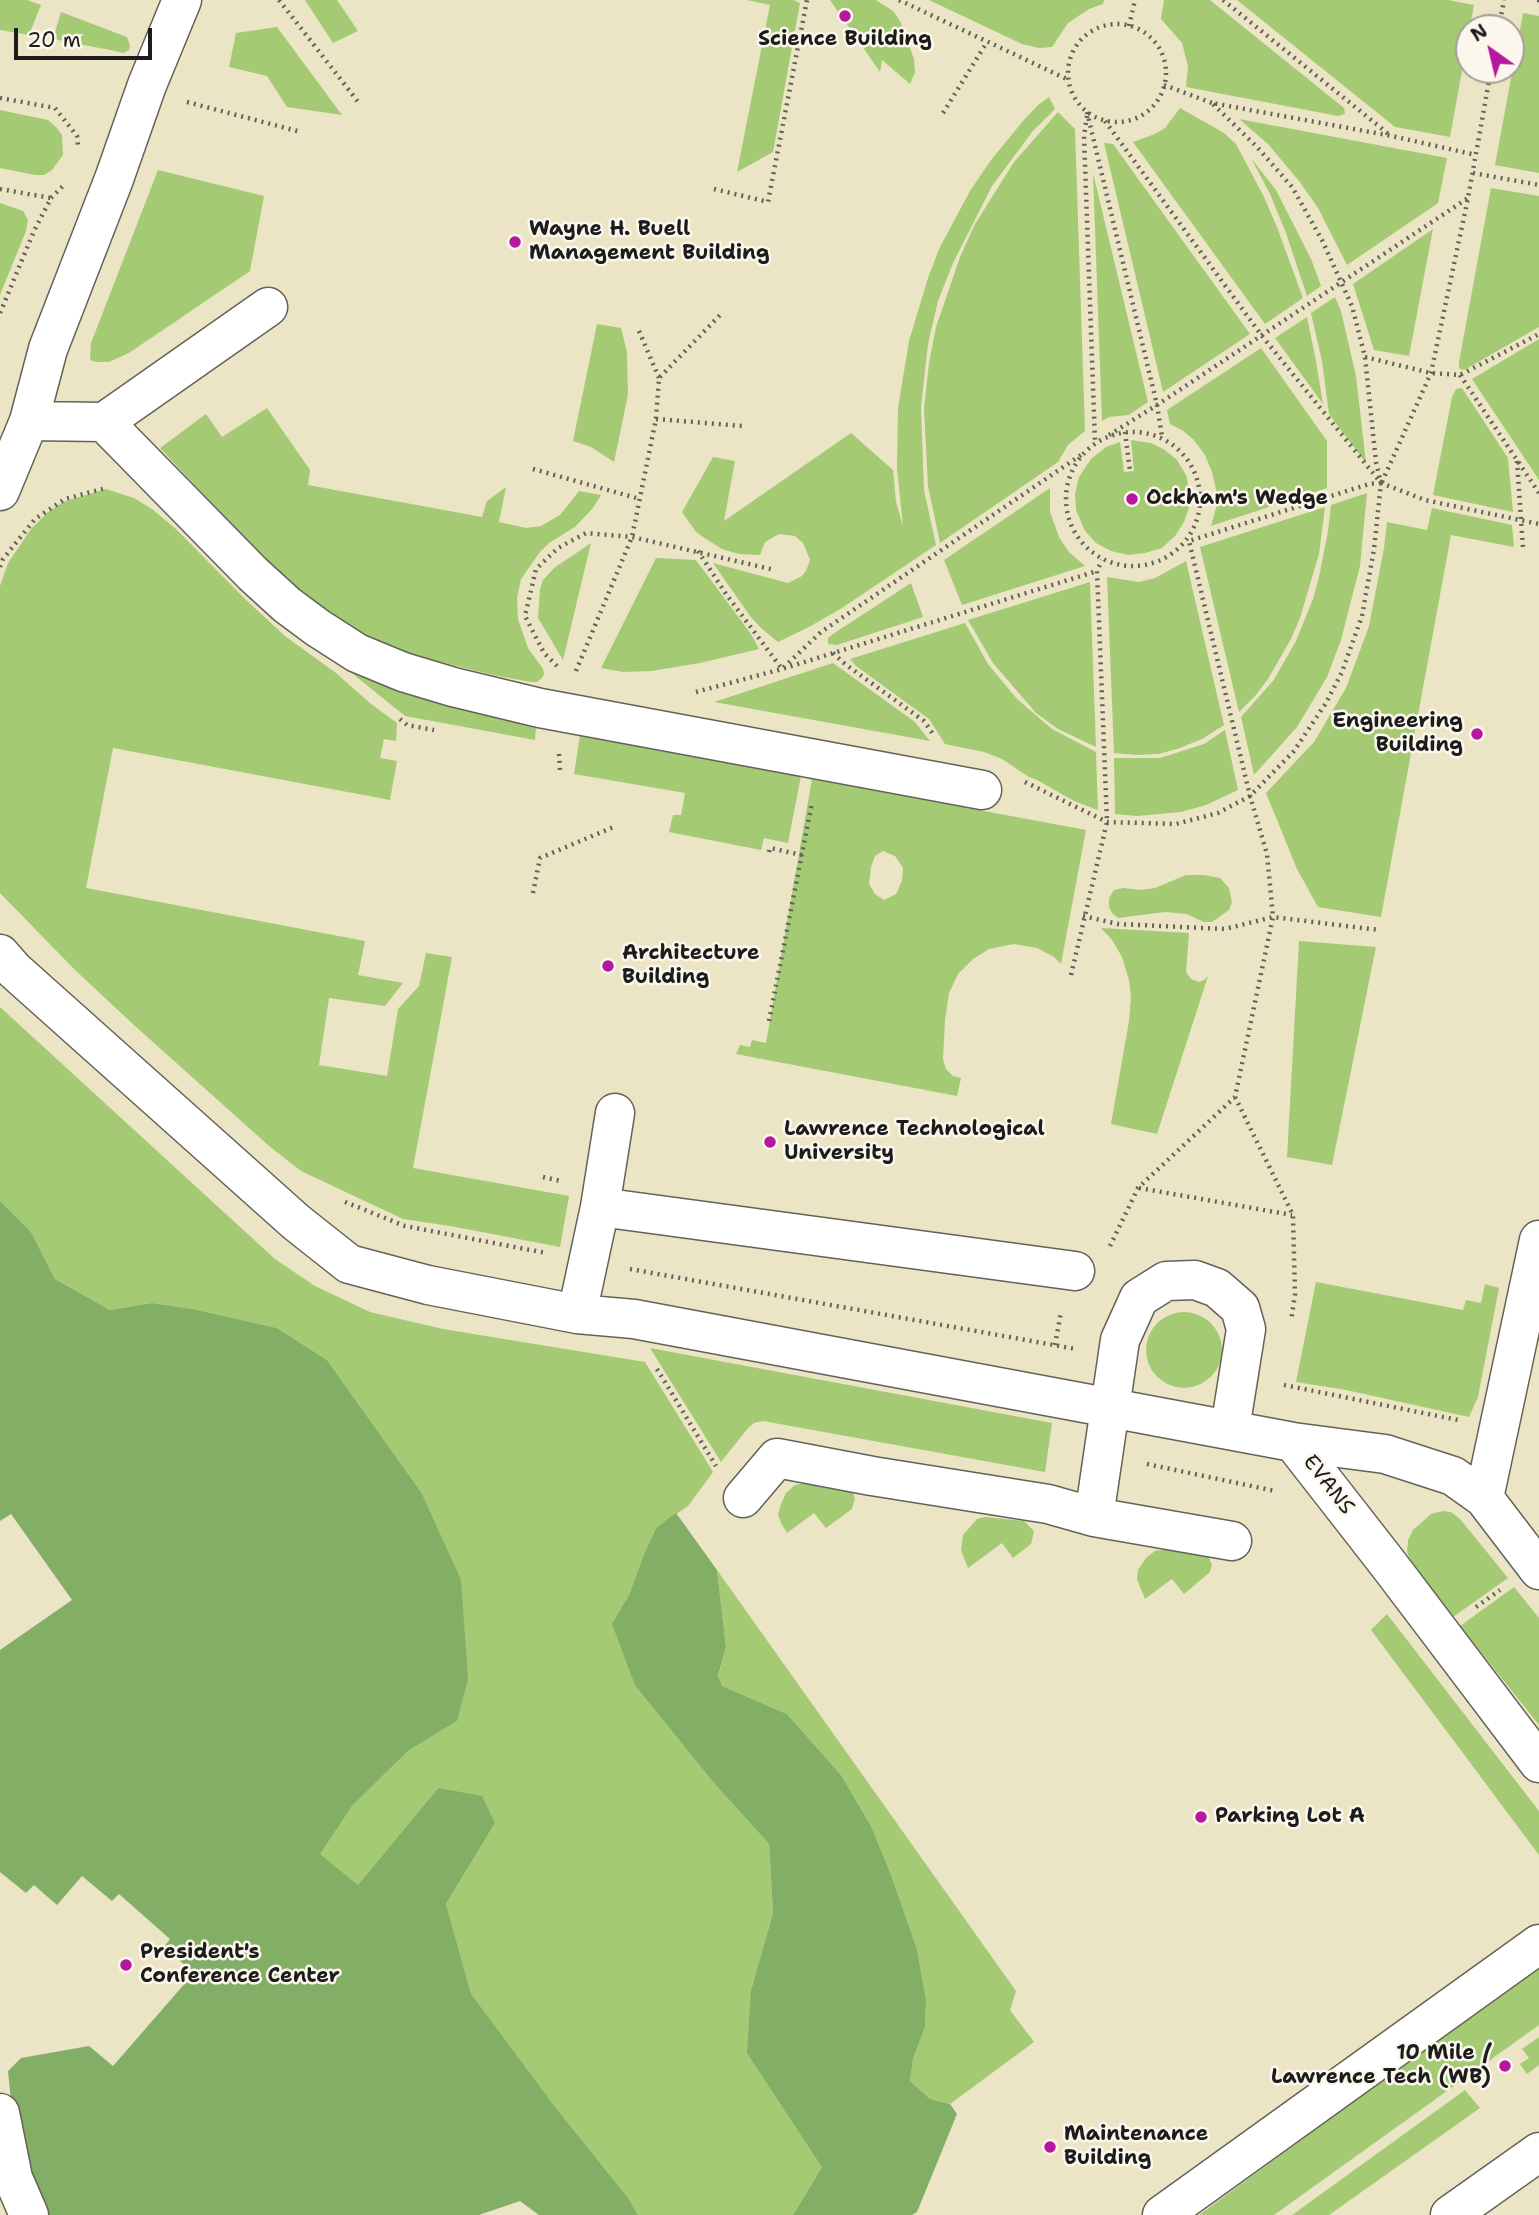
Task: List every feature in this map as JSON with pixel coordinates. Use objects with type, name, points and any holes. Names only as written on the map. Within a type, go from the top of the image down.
[{"type":"street","points":[[0,491],[29,421],[48,349],[114,179],[147,85],[182,0]]},
{"type":"street","points":[[29,421],[104,422],[268,307]]},
{"type":"street","points":[[104,422],[253,574],[287,605],[357,653],[403,672],[453,687],[570,697],[820,761],[982,790]]},
{"type":"street","points":[[0,954],[24,979],[296,1222],[349,1264],[429,1285],[577,1314],[634,1320],[1293,1441]]},
{"type":"street","points":[[577,1314],[600,1207],[615,1113]]},
{"type":"street","points":[[600,1207],[1075,1271]]},
{"type":"street","points":[[1484,1498],[1539,1240]]},
{"type":"street","points":[[1094,1517],[1121,1340],[1139,1298],[1166,1281],[1195,1280],[1217,1288],[1240,1308],[1246,1329],[1230,1429]]},
{"type":"street","name":"EVANS","points":[[1293,1441],[1385,1454],[1453,1476],[1484,1498],[1524,1577]]},
{"type":"street","name":"EVANS","points":[[1293,1441],[1390,1564],[1539,1763]]},
{"type":"street","points":[[743,1498],[777,1458],[1048,1504],[1094,1517],[1232,1541]]},
{"type":"street","points":[[1162,2215],[1539,1944]]},
{"type":"street","points":[[0,2113],[6,2171],[29,2215]]},
{"type":"street","points":[[1450,2215],[1539,2152]]},
{"type":"path","points":[[279,0],[359,103]]},
{"type":"path","points":[[713,189],[768,202],[807,0]]},
{"type":"path","points":[[899,0],[1069,80]]},
{"type":"path","points":[[1129,26],[1135,0]]},
{"type":"path","points":[[1223,0],[1392,136]]},
{"type":"path","points":[[1087,112],[1105,121],[1120,122],[1135,119],[1148,111],[1158,100],[1166,73],[1164,61],[1151,38],[1142,31],[1116,24],[1104,26],[1084,37],[1073,52],[1069,80],[1072,93],[1087,112],[1157,405],[1162,437]]},
{"type":"path","points":[[943,113],[987,42]]},
{"type":"path","points":[[1020,778],[1029,785],[1107,822],[1176,824],[1218,813],[1250,796],[1293,751],[1326,703],[1342,672],[1362,616],[1374,549],[1381,482],[1431,373],[1473,173],[1489,84]]},
{"type":"path","points":[[1164,85],[1212,103],[1392,136],[1476,155]]},
{"type":"path","points":[[0,98],[55,108],[77,136],[78,148]]},
{"type":"path","points":[[186,102],[301,132]]},
{"type":"path","points":[[1212,103],[1258,147],[1292,187],[1322,240],[1341,281],[1352,306],[1365,357],[1376,462],[1381,482]]},
{"type":"path","points":[[1087,112],[1084,136],[1095,443]]},
{"type":"path","points":[[1105,121],[1262,336],[1381,482],[1425,500],[1539,524]]},
{"type":"path","points":[[1473,173],[1539,184]]},
{"type":"path","points":[[0,313],[34,231],[51,198],[65,184]]},
{"type":"path","points":[[0,189],[51,198]]},
{"type":"path","points":[[782,669],[821,632],[1095,443],[1157,405],[1468,198]]},
{"type":"path","points":[[659,378],[722,313]]},
{"type":"path","points":[[560,771],[559,753],[570,697],[632,537],[656,419],[659,378],[639,331]]},
{"type":"path","points":[[1365,357],[1431,373],[1461,375],[1539,334]]},
{"type":"path","points":[[1461,375],[1539,494]]},
{"type":"path","points":[[656,419],[742,426]]},
{"type":"path","points":[[1125,432],[1130,471]]},
{"type":"path","points":[[1108,1250],[1138,1188],[1235,1097],[1273,917],[1267,854],[1250,796],[1189,541],[1198,519],[1201,495],[1195,471],[1182,451],[1162,437],[1146,432],[1109,435]]},
{"type":"path","points":[[1081,455],[1070,476],[1065,498],[1069,521],[1080,541],[1102,560],[1136,566],[1154,563],[1189,541],[1381,482]]},
{"type":"path","points":[[1517,460],[1523,548]]},
{"type":"path","points":[[533,468],[640,499]]},
{"type":"path","points":[[0,568],[35,519],[65,499]]},
{"type":"path","points":[[570,697],[525,616],[536,569],[558,548],[586,533],[632,537],[775,570]]},
{"type":"path","points":[[697,551],[782,669]]},
{"type":"path","points":[[1071,975],[1107,822],[1097,571],[1102,560]]},
{"type":"path","points":[[684,695],[782,669],[1097,571]]},
{"type":"path","points":[[833,653],[923,721],[937,744]]},
{"type":"path","points":[[769,1021],[820,761]]},
{"type":"path","points":[[533,893],[540,858],[616,825]]},
{"type":"path","points":[[769,852],[770,848],[802,855]]},
{"type":"path","points":[[1083,916],[1118,924],[1225,929],[1273,917],[1379,930]]},
{"type":"path","points":[[1235,1097],[1293,1215],[1294,1295]]},
{"type":"path","points":[[1138,1188],[1293,1215]]},
{"type":"path","points":[[342,1201],[405,1226],[588,1262],[1077,1349]]},
{"type":"path","points":[[1284,1385],[1499,1428]]},
{"type":"path","points":[[1466,1614],[1524,1577]]},
{"type":"green space","points":[[0,0],[27,0],[41,5],[29,35],[0,30]]},
{"type":"green space","points":[[305,0],[337,0],[358,31],[333,43]]},
{"type":"green space","points":[[747,0],[793,0],[800,3],[773,152],[737,172],[770,5]]},
{"type":"green space","points":[[830,0],[876,0],[893,11],[900,21],[914,59],[915,72],[910,84],[882,60],[880,72]]},
{"type":"green space","points":[[929,0],[1104,0],[1103,4],[1089,9],[1068,23],[1052,47],[1039,48],[1022,44]]},
{"type":"green space","points":[[1164,0],[1210,0],[1344,108],[1345,114],[1338,116],[1186,87],[1188,66],[1182,43],[1161,19]]},
{"type":"green space","points":[[1237,0],[1448,0],[1474,5],[1472,14],[1455,14],[1455,84],[1460,84],[1450,137],[1395,127]]},
{"type":"green space","points":[[61,12],[127,37],[129,50],[124,53],[53,39]]},
{"type":"green space","points":[[1523,13],[1539,16],[1539,173],[1495,165],[1510,84],[1525,84],[1525,14]]},
{"type":"green space","points":[[277,27],[342,115],[287,107],[267,76],[229,67],[236,33]]},
{"type":"green space","points":[[1049,97],[1055,109],[1032,132],[992,186],[953,263],[938,301],[928,344],[921,407],[924,490],[936,545],[842,608],[778,642],[750,616],[713,563],[788,583],[806,571],[810,560],[803,543],[795,536],[779,534],[765,542],[760,555],[739,554],[722,549],[696,532],[682,512],[713,457],[735,461],[724,521],[851,433],[893,470],[896,502],[903,526],[897,469],[898,408],[909,341],[928,278],[939,249],[970,191],[1023,121]]},
{"type":"green space","points":[[1180,108],[1224,133],[1236,144],[1277,227],[1303,298],[1265,324],[1133,142],[1165,128]]},
{"type":"green space","points":[[0,110],[48,120],[56,127],[62,135],[63,155],[52,170],[44,175],[35,175],[0,168]]},
{"type":"green space","points":[[1058,112],[1075,129],[1085,431],[1068,445],[1058,462],[940,543],[928,486],[924,409],[936,327],[960,257],[975,224],[1014,162]]},
{"type":"green space","points":[[1239,119],[1447,158],[1438,203],[1347,265],[1318,208],[1299,181],[1268,144]]},
{"type":"green space","points":[[1104,143],[1113,144],[1250,334],[1163,392]]},
{"type":"green space","points":[[1251,158],[1276,190],[1311,259],[1321,286],[1307,296],[1286,233]]},
{"type":"green space","points":[[158,170],[264,196],[250,271],[129,353],[109,362],[90,360],[91,343]]},
{"type":"green space","points":[[1093,173],[1148,402],[1129,415],[1109,417],[1102,421]]},
{"type":"green space","points":[[1491,188],[1539,196],[1539,327],[1462,370],[1459,368],[1459,362]]},
{"type":"green space","points":[[0,203],[23,211],[28,220],[0,295]]},
{"type":"green space","points":[[1433,229],[1409,356],[1374,350],[1353,284]]},
{"type":"green space","points":[[1335,297],[1341,311],[1356,376],[1366,463],[1329,414],[1322,361],[1311,313]]},
{"type":"green space","points":[[1307,317],[1316,361],[1323,404],[1275,338]]},
{"type":"green space","points":[[597,324],[621,328],[627,352],[628,395],[614,462],[591,447],[573,441]]},
{"type":"green space","points":[[1539,339],[1539,480],[1472,379]]},
{"type":"green space","points":[[1261,348],[1327,441],[1327,488],[1211,526],[1216,508],[1212,472],[1205,455],[1194,440],[1170,424],[1167,410]]},
{"type":"green space","points":[[1462,388],[1508,458],[1513,512],[1433,495],[1452,397],[1456,389]]},
{"type":"green space","points":[[267,408],[310,470],[308,485],[482,517],[487,501],[506,487],[499,522],[526,528],[541,526],[560,515],[579,491],[601,495],[575,527],[540,552],[521,579],[517,598],[518,619],[528,648],[543,669],[542,678],[531,682],[413,655],[386,646],[320,609],[257,552],[160,448],[206,414],[222,437]]},
{"type":"green space","points":[[1131,440],[1151,443],[1177,460],[1186,475],[1190,493],[1189,508],[1175,536],[1162,548],[1128,555],[1111,551],[1096,543],[1085,531],[1076,510],[1075,494],[1079,477],[1091,459],[1106,447],[1120,442],[1124,472],[1134,471]]},
{"type":"green space","points":[[1050,488],[1050,512],[1059,537],[1069,552],[1085,566],[962,605],[944,560]]},
{"type":"green space","points":[[106,489],[134,498],[152,509],[176,529],[285,636],[397,723],[396,741],[384,739],[380,758],[397,761],[390,800],[113,748],[86,888],[365,941],[358,975],[403,983],[385,1006],[329,998],[319,1065],[387,1076],[398,1009],[419,986],[426,953],[452,957],[413,1168],[569,1196],[560,1247],[403,1219],[301,1171],[268,1145],[135,1026],[74,969],[0,893],[0,586],[8,563],[31,529],[48,512],[63,502]]},
{"type":"green space","points":[[1367,493],[1360,566],[1341,640],[1327,677],[1297,727],[1254,775],[1241,717],[1273,681],[1296,641],[1319,577],[1331,505]]},
{"type":"green space","points":[[1325,507],[1319,554],[1300,618],[1268,679],[1239,712],[1200,547]]},
{"type":"green space","points":[[1432,508],[1512,525],[1514,547],[1451,535],[1381,917],[1318,907],[1297,869],[1266,793],[1314,742],[1346,688],[1369,626],[1387,522],[1427,530]]},
{"type":"green space","points":[[591,543],[563,660],[538,618],[540,589],[543,580],[554,568]]},
{"type":"green space","points":[[656,558],[696,560],[751,634],[759,649],[651,671],[623,672],[601,668]]},
{"type":"green space","points":[[1186,561],[1224,725],[1202,739],[1159,754],[1114,753],[1107,577],[1139,582],[1155,578]]},
{"type":"green space","points":[[1090,582],[1096,747],[1058,729],[1036,713],[993,663],[968,620]]},
{"type":"green space","points":[[911,583],[923,617],[837,645],[828,644],[828,638],[833,634]]},
{"type":"green space","points":[[965,623],[988,664],[1017,699],[1052,729],[1096,752],[1098,810],[1074,801],[1002,759],[984,752],[945,744],[929,719],[850,659]]},
{"type":"green space","points":[[333,658],[423,698],[536,728],[535,740],[405,716]]},
{"type":"green space","points":[[833,663],[915,722],[930,741],[714,702]]},
{"type":"green space","points":[[1225,730],[1238,790],[1206,805],[1181,812],[1137,816],[1115,814],[1114,758],[1160,758],[1204,744]]},
{"type":"green space","points":[[580,735],[801,776],[788,843],[764,838],[761,850],[669,832],[673,815],[681,815],[685,793],[574,774]]},
{"type":"green space","points":[[812,779],[1086,830],[1061,964],[1037,948],[1014,944],[989,949],[973,959],[958,974],[949,993],[943,1059],[946,1069],[953,1076],[961,1078],[957,1096],[736,1054],[740,1045],[750,1047],[752,1040],[766,1043]],"holes":[[[883,851],[895,856],[903,868],[902,881],[896,894],[884,900],[875,894],[869,884],[871,867],[875,856]]]},
{"type":"green space","points":[[1186,875],[1220,878],[1229,888],[1232,902],[1229,910],[1212,922],[1204,922],[1186,914],[1165,912],[1118,918],[1109,907],[1109,898],[1114,890],[1155,888]]},
{"type":"green space","points":[[1101,928],[1189,933],[1186,972],[1191,979],[1199,982],[1208,976],[1157,1134],[1111,1124],[1131,997],[1122,957]]},
{"type":"green space","points":[[1299,941],[1376,947],[1332,1165],[1287,1157]]},
{"type":"green space","points":[[0,1007],[275,1259],[315,1286],[370,1312],[443,1329],[645,1362],[713,1472],[688,1506],[656,1528],[629,1595],[613,1624],[636,1685],[713,1782],[769,1844],[773,1913],[751,1990],[822,2167],[793,2215],[638,2215],[629,2199],[556,2108],[471,1995],[446,1904],[495,1823],[438,1788],[358,1885],[319,1854],[352,1806],[408,1751],[457,1721],[421,1492],[327,1360],[277,1328],[193,1309],[152,1303],[110,1310],[55,1279],[31,1232],[0,1201]]},
{"type":"green space","points":[[0,1201],[31,1232],[55,1279],[110,1310],[152,1303],[193,1309],[277,1328],[327,1360],[421,1492],[461,1580],[468,1679],[457,1721],[408,1751],[352,1806],[320,1854],[358,1885],[438,1788],[482,1796],[495,1823],[446,1904],[471,1994],[556,2108],[629,2199],[638,2215],[539,2215],[520,2201],[479,2215],[41,2215],[17,2161],[8,2071],[21,2058],[89,2046],[113,2066],[194,1973],[164,1947],[170,1939],[119,1894],[112,1901],[82,1876],[57,1905],[34,1885],[26,1893],[0,1872],[0,1650],[72,1600],[11,1514],[0,1521]]},
{"type":"green space","points":[[1316,1282],[1463,1310],[1466,1300],[1481,1303],[1485,1284],[1499,1288],[1478,1397],[1469,1417],[1296,1382]]},
{"type":"green space","points":[[1184,1312],[1198,1315],[1211,1323],[1219,1336],[1222,1350],[1219,1364],[1211,1377],[1198,1385],[1184,1388],[1170,1385],[1157,1377],[1149,1364],[1146,1350],[1149,1336],[1157,1323],[1170,1315]]},
{"type":"green space","points":[[650,1348],[1052,1423],[1045,1472],[763,1421],[748,1428],[721,1462]]},
{"type":"green space","points":[[805,1483],[852,1491],[855,1498],[852,1509],[826,1528],[814,1513],[787,1533],[778,1514],[781,1504],[786,1493],[795,1485]]},
{"type":"green space","points":[[1451,1512],[1460,1519],[1508,1578],[1453,1617],[1412,1564],[1407,1552],[1408,1540],[1413,1530],[1431,1514]]},
{"type":"green space","points":[[676,1513],[717,1570],[726,1647],[718,1676],[722,1686],[787,1714],[841,1775],[871,1826],[917,1949],[926,1999],[925,2027],[913,2059],[910,2081],[930,2099],[950,2104],[957,2114],[917,2212],[912,2215],[793,2215],[822,2167],[747,2053],[751,1990],[773,1913],[769,1844],[713,1782],[635,1685],[612,1624],[629,1595],[656,1528]]},
{"type":"green space","points":[[985,1517],[1024,1521],[1034,1531],[1031,1544],[1013,1558],[1002,1543],[968,1568],[961,1550],[963,1535],[977,1519]]},
{"type":"green space","points":[[1169,1549],[1204,1554],[1212,1565],[1210,1572],[1184,1594],[1172,1579],[1145,1599],[1137,1579],[1138,1570],[1155,1551]]},
{"type":"green space","points":[[717,1570],[1016,1991],[1010,2010],[1034,2042],[950,2104],[930,2099],[910,2081],[913,2059],[925,2027],[926,1999],[917,1949],[871,1826],[841,1775],[787,1714],[722,1686],[718,1677],[726,1647]]},
{"type":"green space","points":[[1514,1587],[1539,1618],[1539,1725],[1460,1626]]},
{"type":"green space","points":[[1387,1614],[1539,1811],[1539,1855],[1371,1630]]},
{"type":"green space","points":[[1539,1965],[1539,2025],[1274,2215],[1199,2215]]},
{"type":"green space","points":[[1539,2037],[1539,2065],[1527,2074],[1520,2064],[1529,2058],[1522,2049]]},
{"type":"green space","points":[[1465,2090],[1480,2108],[1329,2215],[1292,2215]]},
{"type":"place","name":"Science Building","points":[[845,16]]},
{"type":"place","name":"Wayne H. Buell Management Building","points":[[515,242]]},
{"type":"place","name":"Ockham's Wedge","points":[[1132,499]]},
{"type":"place","name":"Engineering Building","points":[[1477,734]]},
{"type":"place","name":"Architecture Building","points":[[608,966]]},
{"type":"place","name":"Lawrence Technological University","points":[[770,1142]]},
{"type":"place","name":"Parking Lot A","points":[[1201,1817]]},
{"type":"place","name":"President's Conference Center","points":[[126,1965]]},
{"type":"place","name":"10 Mile / Lawrence Tech (WB)","points":[[1505,2066]]},
{"type":"place","name":"Maintenance Building","points":[[1050,2147]]}]
